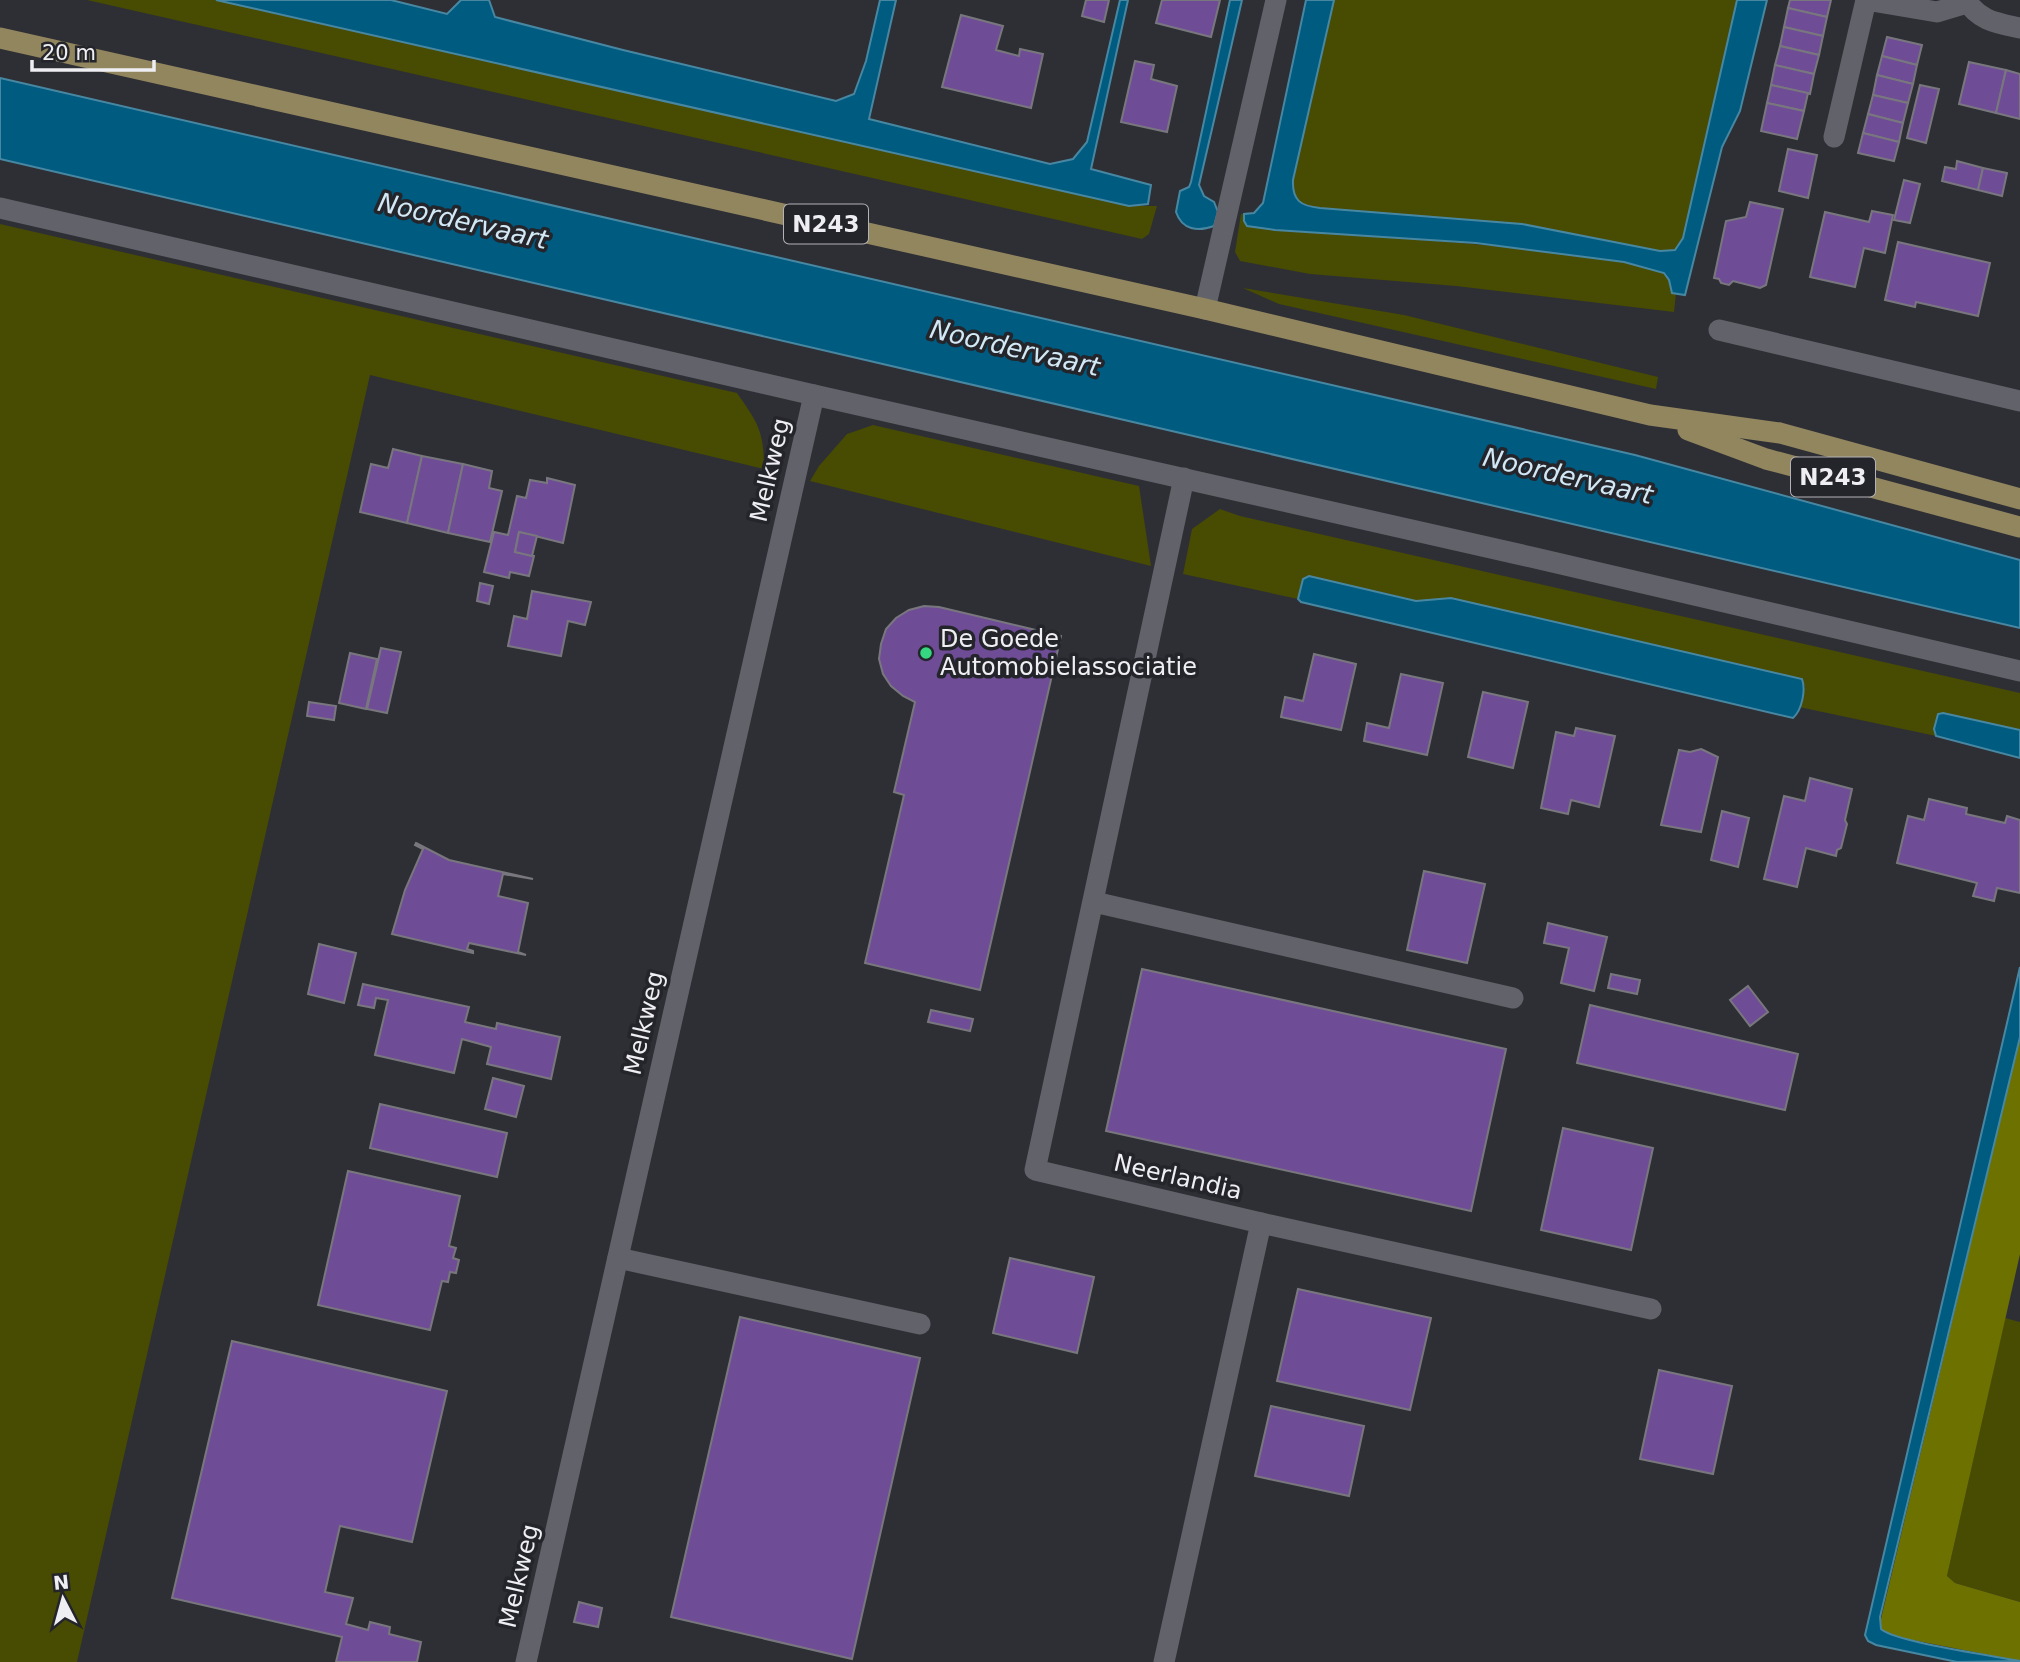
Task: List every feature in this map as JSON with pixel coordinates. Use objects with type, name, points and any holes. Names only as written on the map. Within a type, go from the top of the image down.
[{"type":"main road","name":"N243","points":[[0,38],[1205,309],[1650,415],[1780,433],[2020,499]]},
{"type":"main road","name":"N243","points":[[1650,415],[1766,459],[2020,527]]},
{"type":"street","points":[[1205,309],[1276,0]]},
{"type":"street","points":[[1834,137],[1866,0],[1937,12],[1967,1],[1973,11],[1988,21],[2020,28]]},
{"type":"street","points":[[0,208],[2020,671]]},
{"type":"street","points":[[1719,330],[2020,401]]},
{"type":"street","name":"Melkweg","points":[[526,1662],[814,395]]},
{"type":"street","name":"Neerlandia","points":[[1164,1662],[1261,1223],[1035,1170],[1184,478]]},
{"type":"street","points":[[1094,902],[1513,998]]},
{"type":"street","points":[[1261,1223],[1651,1310]]},
{"type":"street","points":[[618,1258],[920,1324]]},
{"type":"shaded area","points":[[87,0],[216,0],[1128,206],[1157,206],[1149,234],[1142,239]]},
{"type":"shaded area","points":[[1334,0],[1737,0],[1683,238],[1675,250],[1660,251],[1522,224],[1320,208],[1303,204],[1296,198],[1293,180]]},
{"type":"shaded area","points":[[1241,214],[1244,214],[1244,221],[1275,230],[1476,244],[1642,265],[1659,270],[1668,277],[1672,292],[1676,293],[1674,312],[1456,286],[1310,274],[1240,261],[1235,252]]},
{"type":"shaded area","points":[[0,224],[737,393],[758,428],[764,456],[764,469],[370,375],[77,1662],[0,1662]]},
{"type":"shaded area","points":[[1243,288],[1404,315],[1658,377],[1656,389],[1279,304]]},
{"type":"shaded area","points":[[873,425],[1139,486],[1151,566],[810,481],[819,466],[847,434]]},
{"type":"shaded area","points":[[1220,509],[1240,516],[2020,693],[2020,730],[1943,713],[1938,714],[1934,729],[1936,736],[1799,707],[1805,687],[1802,679],[1451,598],[1416,601],[1386,593],[1303,579],[1298,599],[1183,574],[1192,529]]},
{"type":"shaded area","points":[[2020,1037],[2020,1254],[1947,1576],[1955,1583],[2020,1602],[2020,1661],[1907,1639],[1885,1633],[1880,1623]]},
{"type":"shaded area","points":[[2005,1318],[2020,1322],[2020,1602],[1955,1583],[1947,1576]]},
{"type":"water","points":[[216,0],[391,0],[447,14],[461,0],[489,0],[495,17],[836,101],[854,94],[866,61],[880,0],[896,0],[869,119],[1050,164],[1073,159],[1087,142],[1120,0],[1128,0],[1091,169],[1151,185],[1148,204],[1129,206]]},
{"type":"water","points":[[1230,0],[1242,0],[1199,185],[1204,196],[1214,202],[1218,212],[1214,226],[1197,229],[1182,223],[1176,212],[1180,191],[1189,187],[1191,182]]},
{"type":"water","points":[[1306,0],[1334,0],[1293,180],[1296,198],[1303,204],[1320,208],[1522,224],[1660,251],[1675,250],[1683,238],[1737,0],[1767,0],[1740,111],[1722,147],[1685,295],[1672,293],[1664,273],[1624,262],[1476,243],[1247,226],[1244,214],[1254,213],[1263,203]]},
{"type":"water","name":"Noordervaart","points":[[0,78],[1635,455],[2020,560],[2020,628],[0,159]]},
{"type":"water","points":[[1309,576],[1416,601],[1451,598],[1802,679],[1802,700],[1793,718],[1301,602],[1298,599],[1303,579]]},
{"type":"water","points":[[1938,714],[2020,730],[2020,758],[1936,736],[1934,729]]},
{"type":"water","points":[[2020,967],[2020,1037],[1880,1617],[1881,1629],[1905,1639],[2020,1661],[1957,1662],[1876,1645],[1868,1641],[1865,1635]]},
{"type":"building","points":[[1086,0],[1109,0],[1104,22],[1082,16]]},
{"type":"building","points":[[1162,0],[1220,0],[1211,37],[1156,23]]},
{"type":"building","points":[[1790,0],[1831,0],[1827,17],[1788,8]]},
{"type":"building","points":[[1788,8],[1827,17],[1823,36],[1784,27]]},
{"type":"building","points":[[961,15],[1003,26],[996,50],[1019,56],[1020,49],[1043,54],[1031,108],[942,87]]},
{"type":"building","points":[[1784,27],[1823,36],[1819,55],[1780,46]]},
{"type":"building","points":[[1887,37],[1922,45],[1917,65],[1882,56]]},
{"type":"building","points":[[1780,46],[1819,55],[1814,74],[1775,65]]},
{"type":"building","points":[[1882,56],[1917,65],[1913,84],[1877,75]]},
{"type":"building","points":[[1135,61],[1154,65],[1151,79],[1177,86],[1167,132],[1121,122]]},
{"type":"building","points":[[1969,62],[2006,70],[1996,113],[1959,104]]},
{"type":"building","points":[[1775,65],[1814,74],[1810,94],[1771,85]]},
{"type":"building","points":[[2006,70],[2020,74],[2020,119],[1996,113]]},
{"type":"building","points":[[1877,75],[1913,84],[1908,103],[1873,95]]},
{"type":"building","points":[[1771,85],[1808,93],[1804,111],[1767,103]]},
{"type":"building","points":[[1920,85],[1939,89],[1926,143],[1907,138]]},
{"type":"building","points":[[1873,95],[1908,103],[1903,123],[1868,114]]},
{"type":"building","points":[[1767,103],[1804,111],[1797,139],[1761,131]]},
{"type":"building","points":[[1868,114],[1903,123],[1899,142],[1863,133]]},
{"type":"building","points":[[1863,133],[1899,142],[1894,161],[1858,153]]},
{"type":"building","points":[[1788,149],[1817,155],[1808,198],[1779,191]]},
{"type":"building","points":[[1957,161],[1983,168],[1978,190],[1942,181],[1945,167],[1956,169]]},
{"type":"building","points":[[1983,168],[2007,173],[2002,196],[1978,190]]},
{"type":"building","points":[[1904,180],[1920,184],[1910,223],[1894,220]]},
{"type":"building","points":[[1750,202],[1783,209],[1766,285],[1760,288],[1733,281],[1729,285],[1714,278],[1726,221],[1746,217]]},
{"type":"building","points":[[1872,211],[1893,215],[1885,253],[1864,248],[1855,287],[1810,277],[1825,212],[1869,222]]},
{"type":"building","points":[[1898,242],[1990,263],[1978,316],[1916,302],[1915,307],[1885,300]]},
{"type":"building","points":[[393,449],[422,456],[407,523],[360,512],[371,464],[388,468]]},
{"type":"building","points":[[422,456],[463,464],[448,533],[407,523]]},
{"type":"building","points":[[463,464],[492,471],[489,488],[502,491],[490,542],[448,533]]},
{"type":"building","points":[[547,478],[575,485],[563,543],[519,532],[515,552],[534,556],[529,576],[510,572],[509,578],[484,572],[494,532],[508,535],[517,496],[526,498],[530,480],[547,483]]},
{"type":"building","points":[[519,532],[537,536],[532,556],[515,552]]},
{"type":"building","points":[[480,583],[493,586],[489,604],[477,601]]},
{"type":"building","points":[[532,591],[591,602],[585,625],[568,621],[561,656],[508,646],[514,616],[527,619]]},
{"type":"building","points":[[924,606],[939,607],[1061,636],[980,990],[865,963],[904,795],[894,792],[915,702],[891,686],[883,674],[879,659],[881,644],[886,629],[896,618],[909,610]]},
{"type":"building","points":[[381,648],[401,652],[387,713],[367,709]]},
{"type":"building","points":[[350,653],[377,659],[366,709],[339,703]]},
{"type":"building","points":[[1314,654],[1356,664],[1341,730],[1281,717],[1285,697],[1303,701]]},
{"type":"building","points":[[1401,674],[1443,683],[1427,755],[1364,741],[1367,723],[1389,728]]},
{"type":"building","points":[[1483,692],[1528,702],[1513,768],[1468,757]]},
{"type":"building","points":[[309,702],[336,706],[334,720],[307,716]]},
{"type":"building","points":[[1576,728],[1615,736],[1599,807],[1571,800],[1568,814],[1541,808],[1556,732],[1574,736]]},
{"type":"building","points":[[1701,749],[1718,757],[1701,832],[1661,825],[1679,750],[1690,752]]},
{"type":"building","points":[[1810,778],[1852,789],[1841,848],[1837,850],[1836,856],[1806,848],[1797,887],[1764,879],[1784,796],[1805,801]]},
{"type":"building","points":[[1929,799],[1967,808],[1966,814],[2005,823],[2007,816],[2020,820],[2020,893],[1997,888],[1994,901],[1973,896],[1977,883],[1897,863],[1908,816],[1924,820]]},
{"type":"building","points":[[1722,811],[1749,818],[1738,867],[1711,860]]},
{"type":"building","points":[[416,843],[449,860],[533,879],[503,874],[498,896],[528,903],[518,952],[526,955],[469,943],[467,949],[473,953],[392,934],[405,890],[423,849],[415,845]]},
{"type":"building","points":[[1424,871],[1485,884],[1467,963],[1407,950]]},
{"type":"building","points":[[1548,923],[1607,937],[1594,991],[1561,983],[1569,948],[1544,943]]},
{"type":"building","points":[[319,944],[356,953],[344,1003],[308,994]]},
{"type":"building","points":[[1142,969],[1506,1049],[1471,1211],[1106,1131]]},
{"type":"building","points":[[1611,974],[1640,980],[1637,994],[1608,988]]},
{"type":"building","points":[[363,984],[469,1007],[465,1022],[496,1029],[497,1023],[560,1037],[551,1079],[487,1064],[491,1047],[462,1039],[454,1073],[375,1055],[388,1000],[376,998],[374,1008],[358,1005]]},
{"type":"building","points":[[1748,986],[1768,1012],[1750,1026],[1730,1000]]},
{"type":"building","points":[[1590,1005],[1798,1054],[1785,1110],[1577,1063]]},
{"type":"building","points":[[931,1010],[973,1019],[970,1031],[928,1022]]},
{"type":"building","points":[[493,1078],[524,1086],[516,1117],[485,1109]]},
{"type":"building","points":[[380,1104],[507,1133],[497,1177],[370,1148]]},
{"type":"building","points":[[1563,1128],[1653,1148],[1631,1250],[1541,1230]]},
{"type":"building","points":[[348,1171],[460,1196],[449,1246],[456,1248],[453,1258],[459,1260],[456,1273],[450,1272],[448,1282],[442,1281],[430,1330],[318,1305]]},
{"type":"building","points":[[1010,1258],[1094,1277],[1077,1353],[993,1333]]},
{"type":"building","points":[[1298,1289],[1431,1318],[1410,1410],[1277,1381]]},
{"type":"building","points":[[740,1317],[920,1358],[852,1659],[671,1617]]},
{"type":"building","points":[[232,1341],[447,1391],[412,1542],[340,1526],[325,1592],[353,1598],[346,1624],[368,1630],[370,1622],[390,1627],[389,1634],[421,1642],[417,1662],[336,1662],[342,1637],[172,1598]]},
{"type":"building","points":[[1659,1370],[1732,1386],[1713,1474],[1640,1459]]},
{"type":"building","points":[[1271,1406],[1364,1426],[1349,1496],[1255,1476]]},
{"type":"building","points":[[579,1602],[602,1608],[598,1627],[574,1622]]},
{"type":"place","name":"De Goede Automobielassociatie","points":[[926,653]]}]
